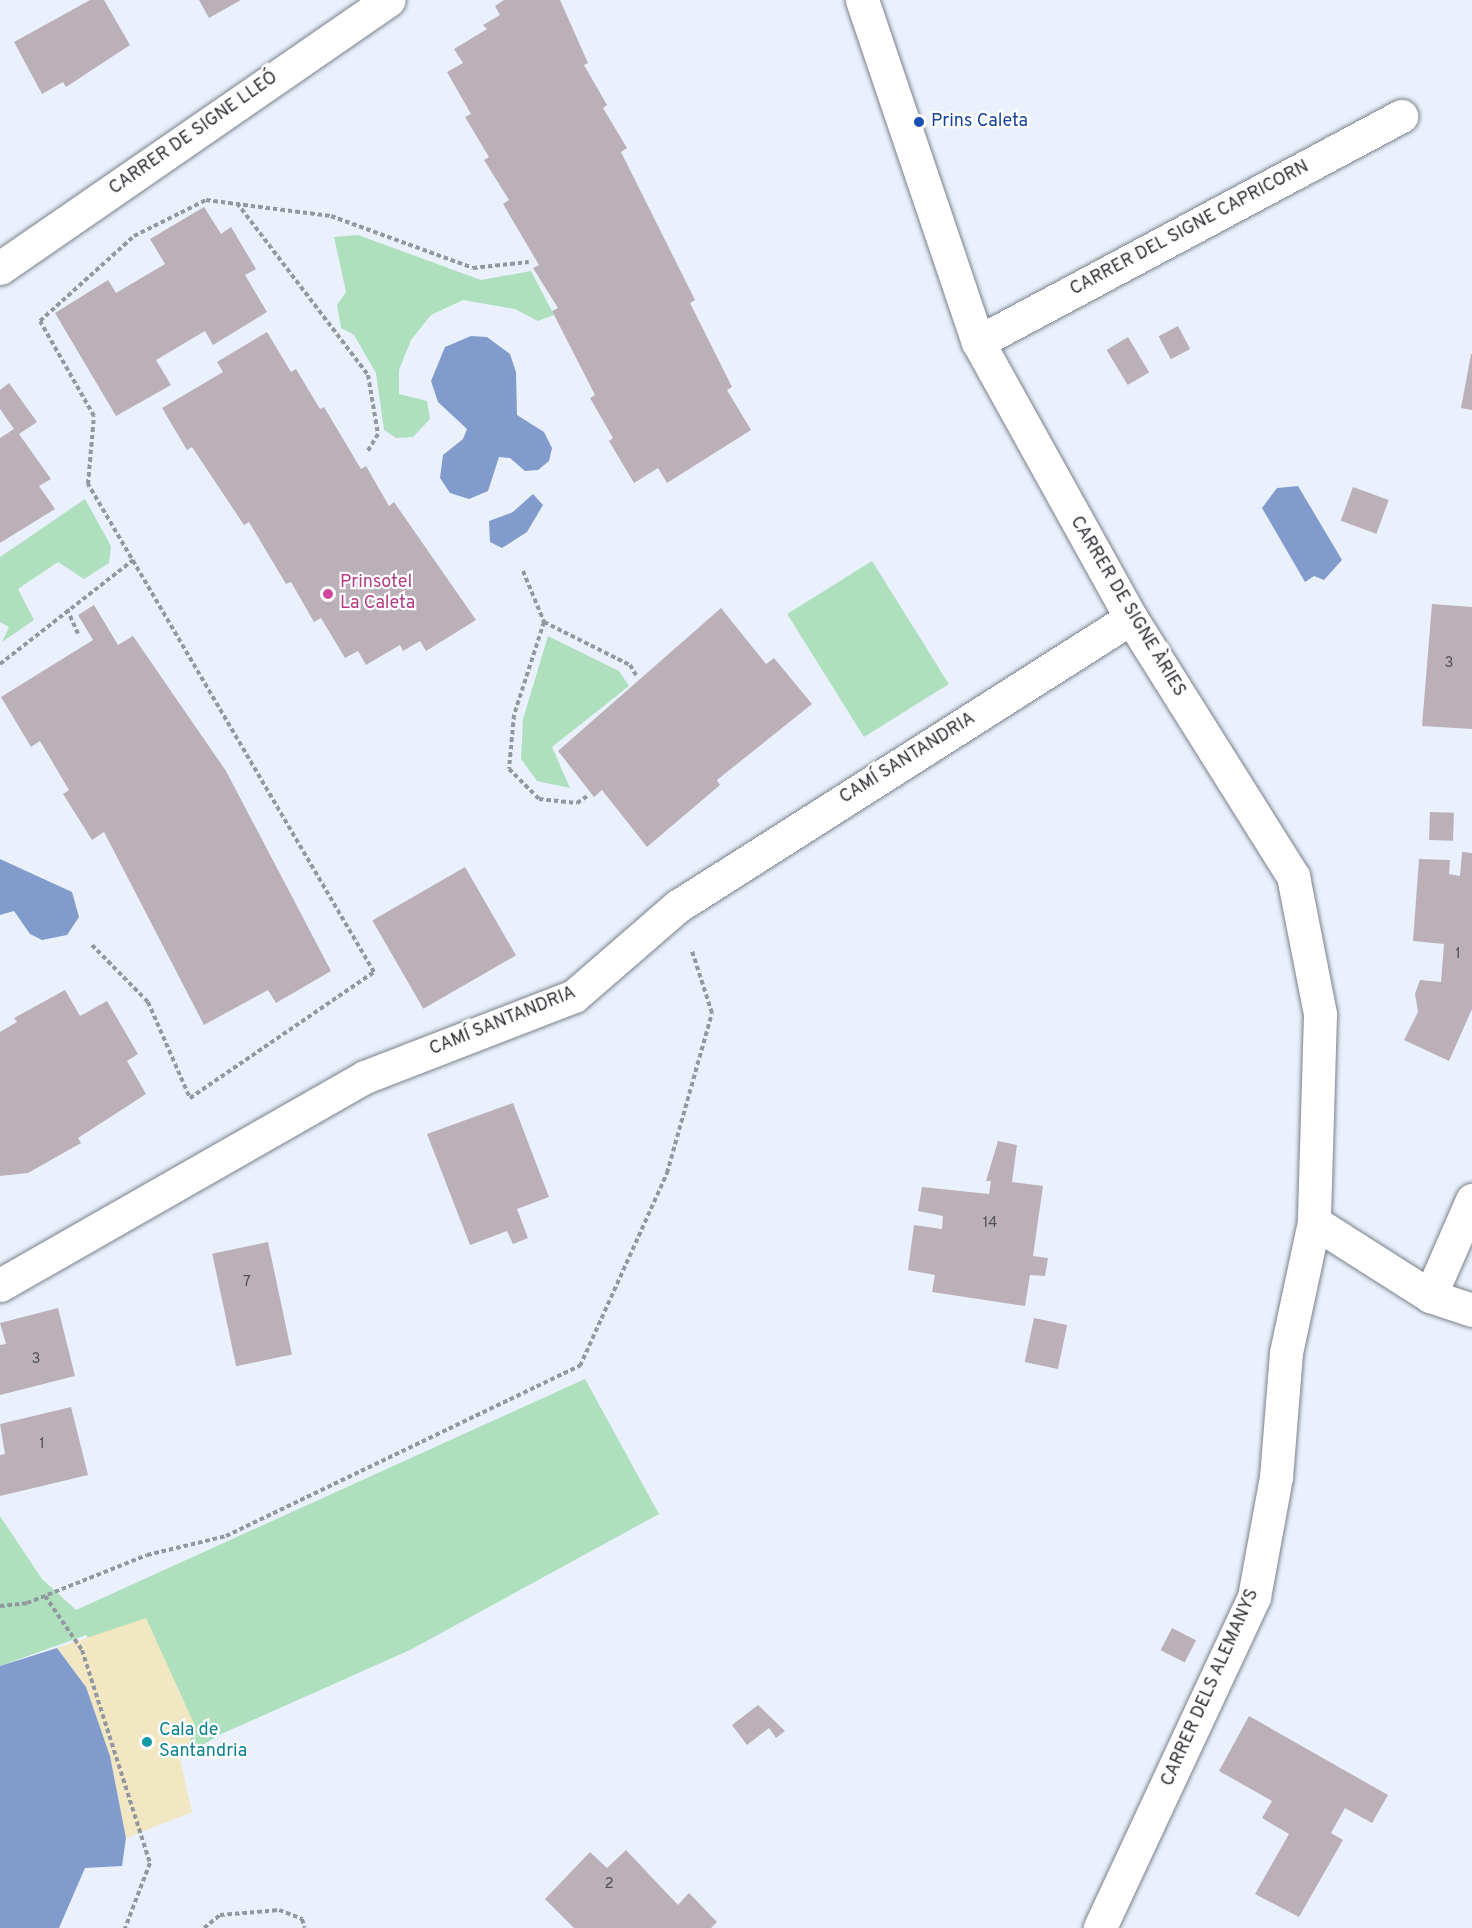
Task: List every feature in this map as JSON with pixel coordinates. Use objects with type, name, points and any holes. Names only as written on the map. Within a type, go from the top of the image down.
[{"type":"street","name":"CARRER DE SIGNE LLEÓ","points":[[0,268],[389,0]]},
{"type":"street","name":"CARRER DE SIGNE ÀRIES","points":[[862,0],[978,342],[1131,618],[1293,876],[1320,1014],[1314,1222]]},
{"type":"street","name":"CARRER DEL SIGNE CAPRICORN","points":[[978,342],[1401,116]]},
{"type":"street","name":"CAMÍ SANTANDRIA","points":[[0,1285],[365,1077],[574,996],[678,906],[1131,618]]},
{"type":"street","points":[[1430,1296],[1472,1200]]},
{"type":"street","points":[[1314,1222],[1430,1296],[1472,1311]]},
{"type":"street","name":"CARRER DELS ALEMANYS","points":[[1100,1928],[1254,1598],[1276,1477],[1286,1353],[1314,1222]]},
{"type":"path","points":[[92,945],[148,1002],[190,1098],[374,972],[88,484],[94,416],[40,321],[134,236],[206,200],[237,202],[331,216],[473,268],[529,262]]},
{"type":"path","points":[[237,202],[368,375],[378,434],[368,452]]},
{"type":"path","points":[[0,664],[67,609],[134,560]]},
{"type":"path","points":[[523,571],[544,622],[514,715],[509,769],[539,800],[577,803],[589,795]]},
{"type":"path","points":[[67,609],[79,636]]},
{"type":"path","points":[[544,622],[630,665],[636,675]]},
{"type":"path","points":[[0,1606],[45,1596],[147,1555],[226,1536],[580,1366],[667,1173],[712,1013],[678,906]]},
{"type":"path","points":[[45,1596],[82,1650],[150,1863],[125,1928]]},
{"type":"path","points":[[204,1928],[220,1915],[279,1910],[302,1919],[305,1928]]},
{"type":"green space","points":[[358,235],[481,280],[531,271],[554,315],[538,321],[515,309],[463,300],[431,315],[411,340],[399,370],[399,394],[427,401],[430,419],[413,437],[396,438],[384,430],[376,373],[354,335],[341,328],[337,305],[346,292],[334,237]]},
{"type":"green space","points":[[85,499],[111,546],[109,563],[84,579],[58,562],[18,589],[34,620],[2,642],[9,627],[0,622],[0,557]]},
{"type":"green space","points":[[872,561],[949,684],[864,737],[787,614]]},
{"type":"green space","points":[[548,636],[619,671],[629,686],[552,747],[570,788],[537,781],[521,759],[523,719]]},
{"type":"green space","points":[[585,1379],[659,1514],[410,1650],[219,1735],[180,1759],[86,1635],[0,1666],[0,1516],[42,1579],[76,1610]]},
{"type":"sand","name":"Cala de Santandria","points":[[146,1618],[196,1728],[180,1759],[192,1812],[126,1838],[110,1756],[86,1687],[57,1648]]},
{"type":"water","points":[[471,336],[487,337],[510,354],[516,372],[517,415],[544,432],[552,448],[549,461],[538,470],[525,471],[510,458],[499,457],[488,491],[469,499],[450,493],[440,478],[443,455],[463,439],[467,429],[438,402],[431,381],[445,347]]},
{"type":"water","points":[[1298,486],[1342,560],[1324,580],[1314,576],[1305,582],[1262,508],[1277,488]]},
{"type":"water","points":[[533,494],[543,505],[527,532],[502,548],[490,542],[489,521],[513,512]]},
{"type":"water","points":[[0,859],[72,892],[79,917],[67,935],[42,940],[30,934],[14,911],[0,915]]},
{"type":"water","points":[[57,1648],[86,1687],[110,1756],[126,1838],[122,1866],[85,1868],[59,1928],[0,1928],[0,1666]]},
{"type":"building","points":[[90,0],[104,0],[130,45],[66,87],[63,82],[42,94],[14,42]]},
{"type":"building","points":[[199,0],[241,0],[209,18]]},
{"type":"building","points":[[504,0],[560,0],[588,63],[584,65],[607,105],[603,108],[627,148],[621,152],[695,300],[690,303],[732,387],[727,390],[751,430],[667,483],[658,468],[634,483],[609,441],[613,438],[590,398],[595,395],[552,311],[558,308],[533,268],[539,265],[503,204],[509,200],[484,160],[489,157],[465,117],[471,114],[447,72],[463,63],[454,49],[487,29],[483,25],[500,15],[495,6]]},
{"type":"building","points":[[204,207],[221,234],[231,227],[256,269],[245,275],[267,312],[213,345],[205,331],[156,360],[171,385],[116,416],[55,313],[108,280],[116,293],[165,264],[150,239]]},
{"type":"building","points":[[1178,326],[1190,349],[1171,359],[1159,336]]},
{"type":"building","points":[[267,332],[291,372],[296,369],[320,409],[324,407],[361,469],[366,466],[389,506],[394,502],[476,620],[426,651],[420,641],[403,651],[400,645],[366,665],[358,651],[345,658],[321,618],[314,622],[291,582],[286,584],[249,522],[244,525],[192,447],[187,450],[162,408],[223,372],[217,362]]},
{"type":"building","points":[[1128,337],[1149,372],[1128,385],[1107,350]]},
{"type":"building","points":[[1472,354],[1472,410],[1461,408]]},
{"type":"building","points":[[9,383],[37,422],[19,434],[51,479],[39,486],[55,509],[0,543],[0,438],[14,429],[0,409],[0,390]]},
{"type":"building","points":[[1353,487],[1389,500],[1376,534],[1341,521]]},
{"type":"building","points":[[1432,604],[1472,607],[1472,729],[1422,726]]},
{"type":"building","points":[[94,605],[118,645],[133,636],[226,771],[331,971],[276,1003],[268,990],[204,1025],[104,832],[92,840],[63,794],[69,790],[40,741],[31,747],[1,697],[93,640],[78,615]]},
{"type":"building","points":[[721,608],[766,664],[774,658],[812,704],[717,780],[720,785],[647,847],[602,790],[594,797],[558,751]]},
{"type":"building","points":[[1430,812],[1454,813],[1453,841],[1429,840]]},
{"type":"building","points":[[1462,852],[1472,853],[1472,1009],[1449,1061],[1404,1040],[1418,1012],[1415,994],[1420,980],[1441,982],[1444,944],[1413,941],[1419,859],[1450,860],[1449,874],[1460,876]]},
{"type":"building","points":[[465,867],[516,955],[423,1009],[372,920]]},
{"type":"building","points":[[65,990],[80,1016],[107,1001],[138,1054],[127,1061],[146,1094],[78,1138],[81,1143],[28,1173],[0,1176],[0,1032],[17,1022],[14,1018]]},
{"type":"building","points":[[513,1103],[549,1197],[517,1209],[528,1238],[513,1244],[507,1231],[470,1245],[427,1134]]},
{"type":"building","points":[[998,1141],[1017,1145],[1012,1182],[1043,1186],[1033,1256],[1048,1258],[1045,1276],[1030,1275],[1025,1306],[932,1292],[935,1275],[908,1270],[914,1225],[942,1229],[943,1216],[918,1211],[922,1187],[989,1194],[991,1181],[986,1181]]},
{"type":"building","points":[[268,1242],[292,1354],[236,1366],[212,1254]]},
{"type":"building","points":[[58,1308],[75,1376],[0,1395],[0,1345],[6,1344],[0,1323]]},
{"type":"building","points":[[1034,1318],[1067,1325],[1058,1369],[1025,1362]]},
{"type":"building","points":[[71,1407],[88,1475],[0,1496],[0,1455],[5,1454],[0,1424]]},
{"type":"building","points":[[1172,1628],[1196,1640],[1185,1663],[1161,1650]]},
{"type":"building","points":[[758,1705],[785,1731],[776,1738],[769,1728],[747,1745],[732,1725]]},
{"type":"building","points":[[1249,1716],[1388,1795],[1372,1823],[1345,1808],[1331,1833],[1343,1840],[1299,1917],[1255,1894],[1289,1834],[1262,1818],[1272,1801],[1219,1771]]},
{"type":"building","points":[[626,1850],[678,1905],[689,1893],[717,1922],[711,1928],[574,1928],[545,1899],[590,1852],[607,1868]]},
{"type":"place","name":"Prins Caleta","points":[[919,122]]},
{"type":"place","name":"Prinsotel La Caleta","points":[[328,594]]},
{"type":"place","name":"Cala de Santandria","points":[[147,1742]]}]
